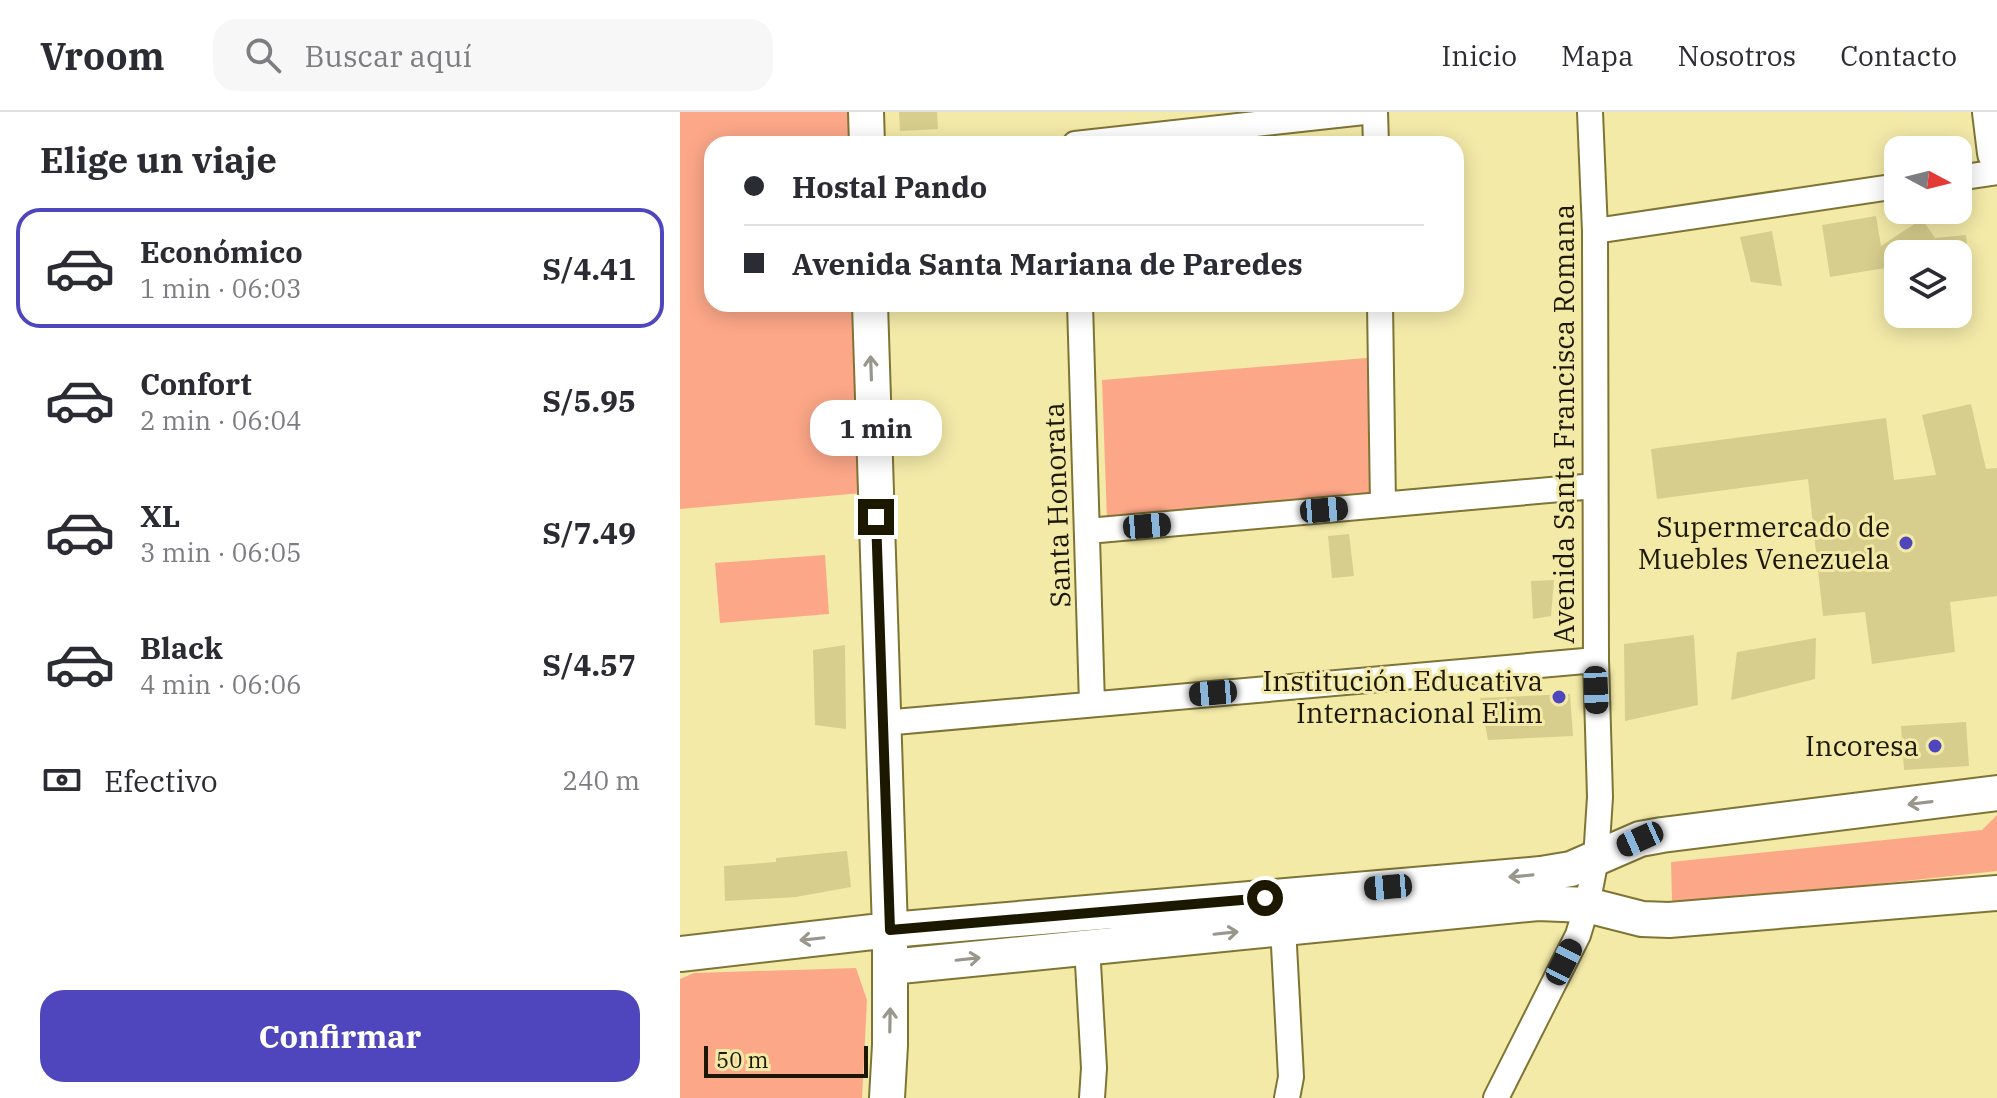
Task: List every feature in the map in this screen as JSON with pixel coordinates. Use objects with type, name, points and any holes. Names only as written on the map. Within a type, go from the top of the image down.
[{"type":"main road","points":[[866,112],[867,136]]},
{"type":"main road","points":[[1992,112],[1997,153]]},
{"type":"main road","points":[[870,312],[890,930],[887,1098]]},
{"type":"main road","points":[[680,954],[890,930],[1541,874],[1571,869],[1640,839],[1662,835],[1997,793]]},
{"type":"main road","points":[[890,967],[1538,903],[1587,905],[1642,919],[1669,920],[1997,893]]},
{"type":"street","points":[[1147,136],[1364,112]]},
{"type":"street","points":[[1375,112],[1376,136]]},
{"type":"street","name":"Avenida Santa Francisca Romana","points":[[1496,1098],[1578,935],[1596,859],[1600,797],[1596,660],[1595,231],[1590,112]]},
{"type":"street","points":[[1972,176],[1997,172]]},
{"type":"street","points":[[1595,231],[1884,188]]},
{"type":"street","name":"Santa Honorata","points":[[1080,312],[1092,704]]},
{"type":"street","points":[[1380,312],[1383,505]]},
{"type":"street","points":[[1088,531],[1595,486]]},
{"type":"street","points":[[883,723],[1596,660]]},
{"type":"street","points":[[1283,927],[1291,1077],[1287,1098]]},
{"type":"street","points":[[1087,946],[1094,1068],[1092,1098]]},
{"type":"shaded area","points":[[680,112],[853,112],[854,136],[704,136],[704,312],[858,312],[862,493],[680,509]]},
{"type":"shaded area","points":[[1378,357],[1376,495],[1107,519],[1102,380]]},
{"type":"shaded area","points":[[825,555],[829,614],[720,623],[715,563]]},
{"type":"shaded area","points":[[1997,815],[1997,871],[1683,905],[1672,902],[1671,862],[1982,830]]},
{"type":"shaded area","points":[[856,968],[867,1000],[862,1098],[680,1098],[680,979],[694,973]]},
{"type":"building","points":[[899,112],[937,112],[938,129],[900,131]]},
{"type":"building","points":[[1876,216],[1881,246],[1884,244],[1884,268],[1830,277],[1822,225]]},
{"type":"building","points":[[1914,224],[1925,224],[1935,238],[1966,235],[1967,240],[1890,240]]},
{"type":"building","points":[[1772,231],[1782,286],[1751,282],[1740,237]]},
{"type":"building","points":[[1971,404],[1986,469],[1997,468],[1997,596],[1950,602],[1955,652],[1872,664],[1865,612],[1823,616],[1808,479],[1657,499],[1651,449],[1886,418],[1894,480],[1936,475],[1922,415]]},
{"type":"building","points":[[1349,534],[1354,576],[1332,578],[1328,536]]},
{"type":"building","points":[[1554,580],[1551,616],[1533,619],[1531,581]]},
{"type":"building","points":[[1694,635],[1698,705],[1625,721],[1624,644]]},
{"type":"building","points":[[1816,638],[1815,679],[1731,700],[1737,652]]},
{"type":"building","points":[[845,645],[846,729],[815,725],[813,650]]},
{"type":"building","points":[[1570,694],[1573,736],[1488,740],[1480,698]]},
{"type":"building","name":"Incoresa","points":[[1966,722],[1969,766],[1904,770],[1901,726]]},
{"type":"building","points":[[847,851],[851,887],[796,897],[725,901],[724,866]]},
{"type":"place","name":"Supermercado de Muebles Venezuela","points":[[1906,543]]},
{"type":"place","name":"Institución Educativa Internacional Elim","points":[[1559,697]]},
{"type":"place","name":"Incoresa","points":[[1935,746]]},
{"type":"route","points":[[876,517],[890,930],[1265,898]]}]
